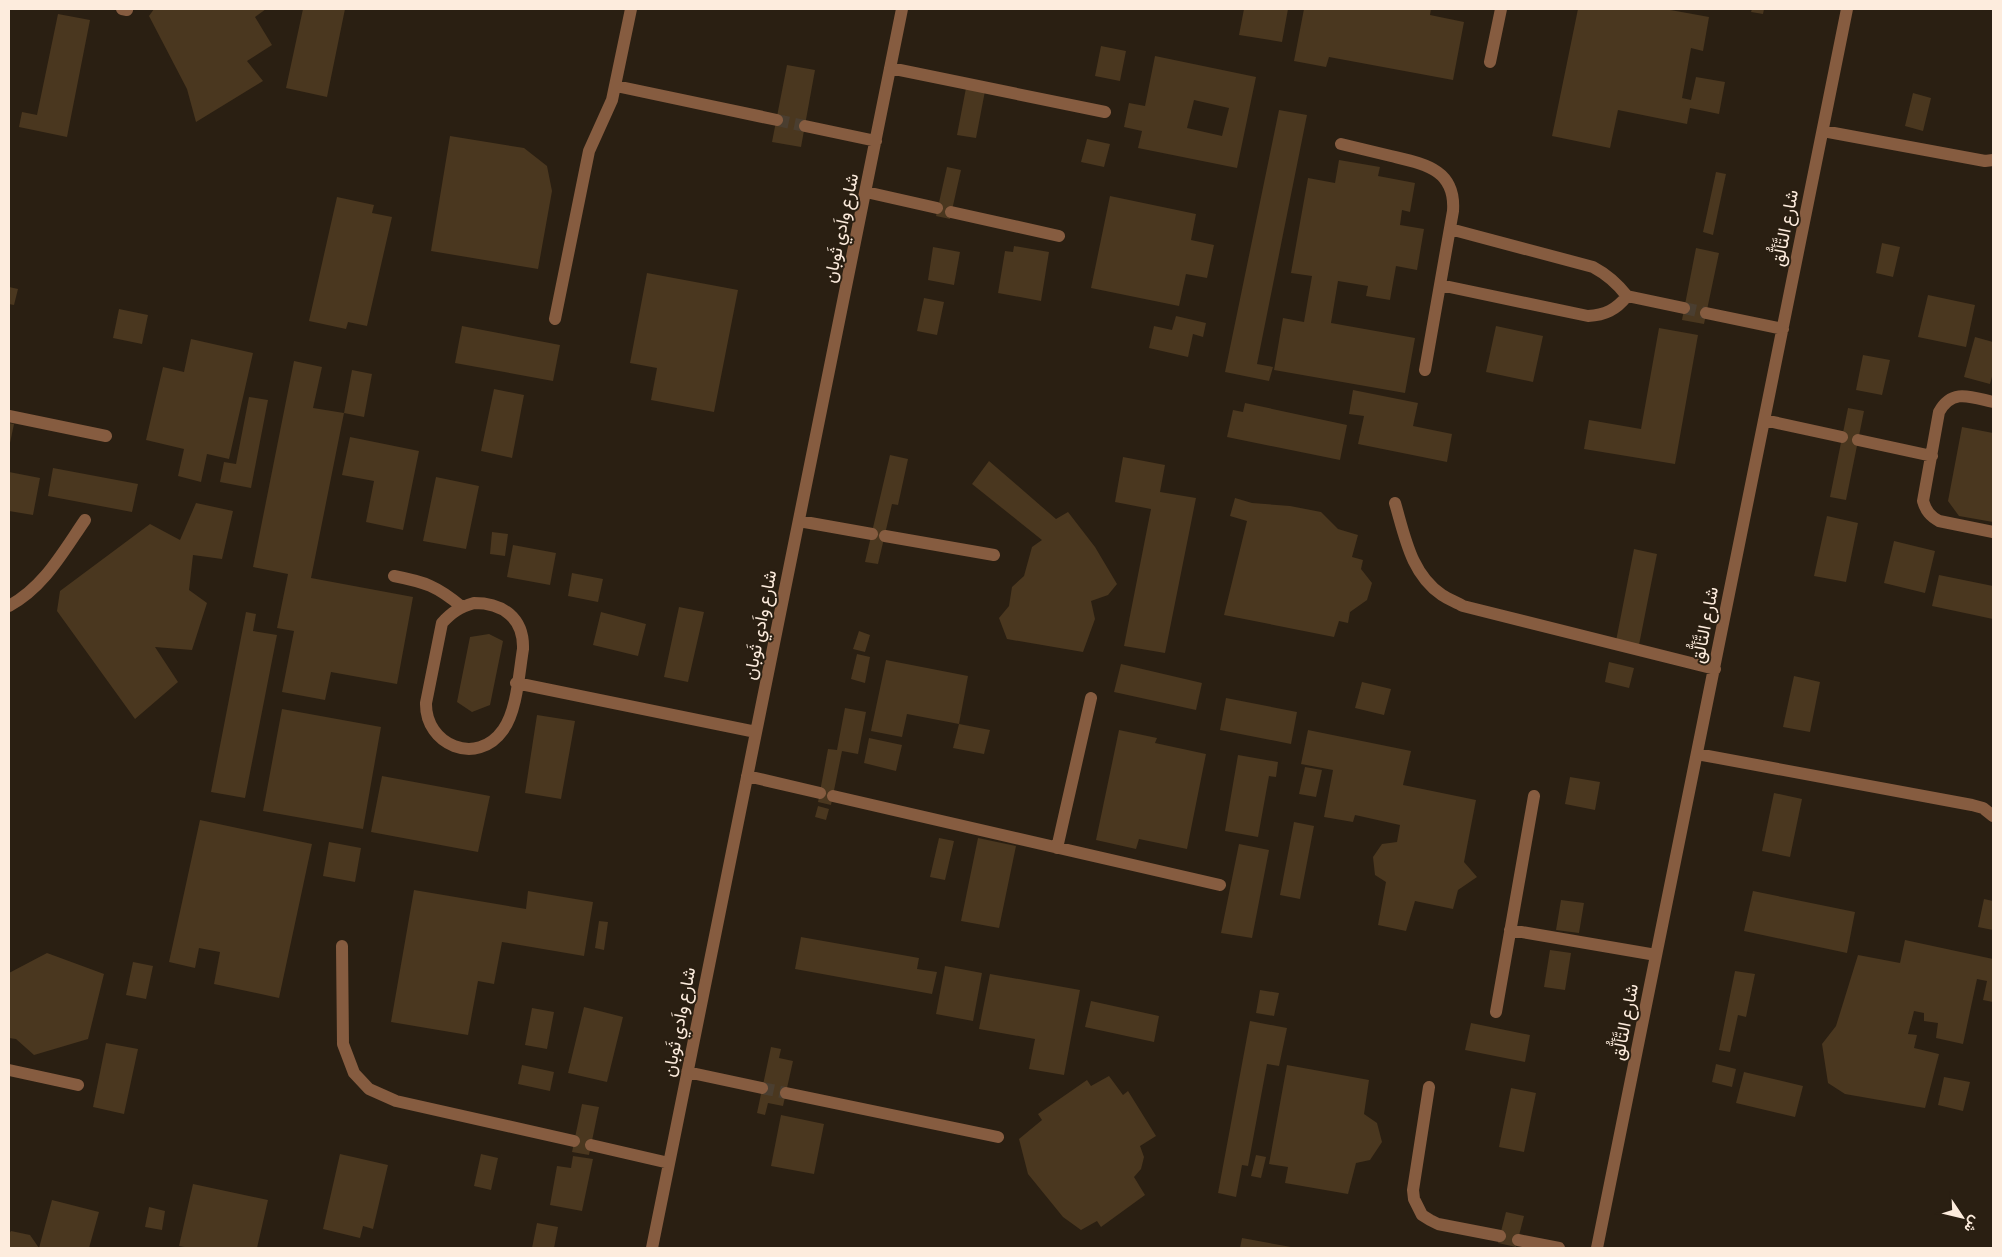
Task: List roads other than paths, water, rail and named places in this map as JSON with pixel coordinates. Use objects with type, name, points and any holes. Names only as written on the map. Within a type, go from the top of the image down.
[{"type":"street","points":[[555,319],[589,152],[612,100],[631,9]]},
{"type":"street","name":"شارع واَدي ثَوبان","points":[[652,1248],[902,9]]},
{"type":"street","points":[[1490,62],[1501,9]]},
{"type":"street","name":"شارع التَّألُّق","points":[[1597,1248],[1847,9]]},
{"type":"street","points":[[890,68],[1105,112]]},
{"type":"street","points":[[616,86],[777,120]]},
{"type":"street","points":[[805,126],[876,141]]},
{"type":"street","points":[[1823,131],[1985,161],[1993,160]]},
{"type":"street","points":[[1342,144],[1426,165],[1439,173],[1449,184],[1454,198],[1425,370]]},
{"type":"street","points":[[866,192],[937,208]]},
{"type":"street","points":[[951,212],[1059,236]]},
{"type":"street","points":[[1450,229],[1593,267],[1606,274],[1618,284],[1627,296],[1684,308]]},
{"type":"street","points":[[1440,285],[1588,316],[1610,312],[1627,296]]},
{"type":"street","points":[[1706,313],[1783,329]]},
{"type":"street","points":[[1993,402],[1957,396],[1950,398],[1943,405],[1939,412],[1923,501],[1931,517],[1939,522],[1993,532]]},
{"type":"street","points":[[9,416],[106,436]]},
{"type":"street","points":[[1764,420],[1842,437]]},
{"type":"street","points":[[1858,440],[1932,456]]},
{"type":"street","points":[[1395,503],[1414,564],[1424,580],[1442,595],[1463,606],[1715,669]]},
{"type":"street","points":[[9,606],[22,599],[43,580],[85,520]]},
{"type":"street","points":[[799,521],[994,555]]},
{"type":"street","points":[[394,576],[422,582],[438,588],[462,607]]},
{"type":"street","points":[[474,603],[487,603],[500,607],[519,624],[524,637],[508,722],[493,741],[482,747],[470,749],[458,748],[446,743],[436,735],[429,725],[426,713],[429,684],[442,624],[451,614],[462,607],[474,603]]},
{"type":"street","points":[[516,683],[756,732]]},
{"type":"street","points":[[1057,848],[1092,698]]},
{"type":"street","points":[[1697,754],[1972,805],[1983,808],[1993,816]]},
{"type":"street","points":[[747,776],[820,793]]},
{"type":"street","points":[[833,796],[1220,884]]},
{"type":"street","points":[[1496,1012],[1534,796]]},
{"type":"street","points":[[1510,930],[1656,955]]},
{"type":"street","points":[[342,946],[343,1044],[354,1073],[369,1089],[396,1101],[574,1141]]},
{"type":"street","points":[[9,1070],[78,1085]]},
{"type":"street","points":[[687,1072],[762,1088]]},
{"type":"street","points":[[1429,1087],[1413,1190],[1417,1208],[1430,1220],[1438,1224],[1500,1236]]},
{"type":"street","points":[[786,1093],[998,1138]]},
{"type":"street","points":[[591,1145],[669,1163]]},
{"type":"street","points":[[1518,1240],[1559,1248]]},
{"type":"tunnel","points":[[777,120],[805,126]]},
{"type":"tunnel","points":[[1684,308],[1706,313]]},
{"type":"tunnel","points":[[762,1088],[786,1093]]}]
